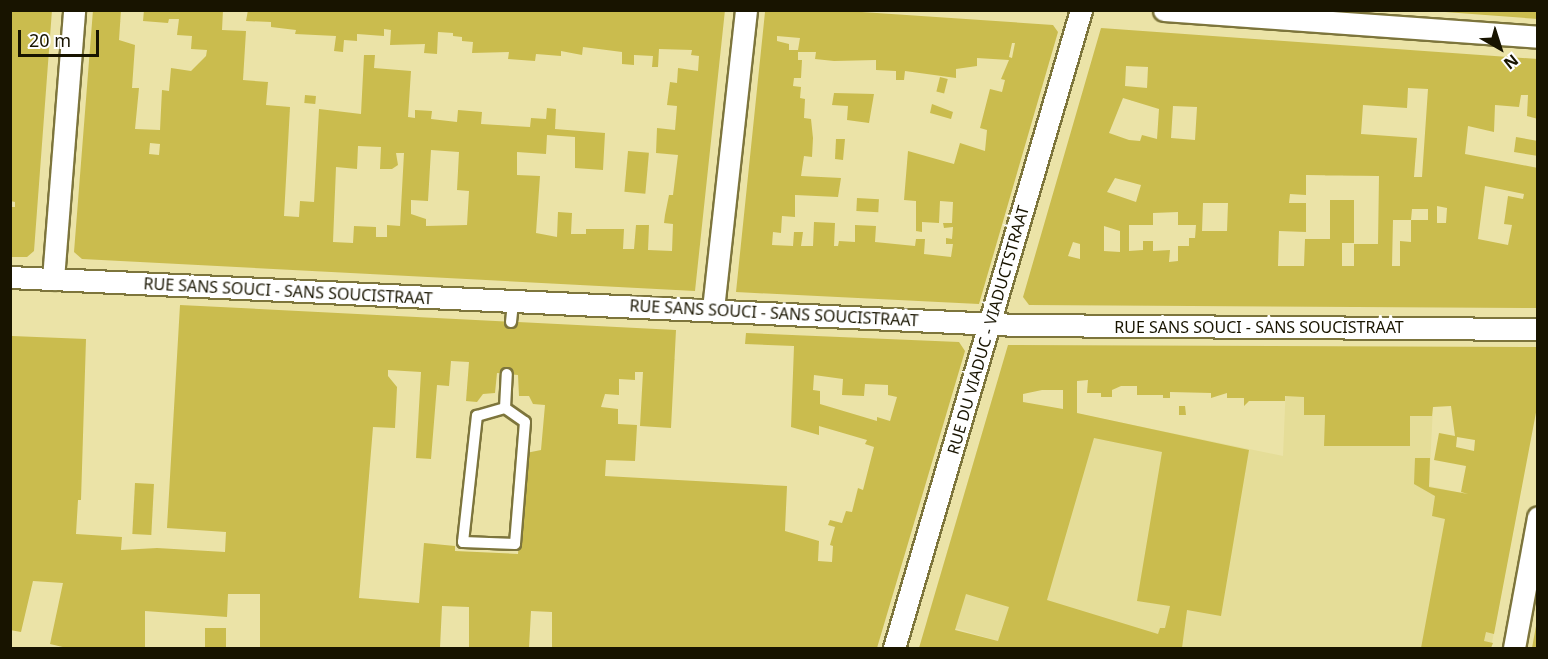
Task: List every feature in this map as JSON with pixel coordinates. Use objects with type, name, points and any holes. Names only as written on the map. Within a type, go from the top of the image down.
[{"type":"street","points":[[54,279],[74,10]]},
{"type":"street","points":[[713,309],[746,10]]},
{"type":"street","name":"RUE DU VIADUC - VIADUCTSTRAAT","points":[[894,648],[1081,10]]},
{"type":"street","points":[[1164,10],[1381,18],[1538,37]]},
{"type":"street","name":"RUE SANS SOUCI - SANS SOUCISTRAAT","points":[[10,277],[512,312],[713,309],[991,323],[1538,329]]},
{"type":"street","points":[[1514,648],[1533,565],[1538,517]]},
{"type":"lane","points":[[505,408],[507,374]]},
{"type":"lane","points":[[505,408],[525,422],[515,544],[463,542],[477,416],[505,408]]},
{"type":"shaded area","points":[[1286,383],[1433,407],[1429,486],[1518,505],[1491,648],[1022,648],[927,620],[993,396],[1283,456]]},
{"type":"building","points":[[10,10],[52,10],[34,251],[27,257],[10,257],[10,207],[15,207],[15,202],[10,201]]},
{"type":"building","points":[[93,10],[121,10],[119,40],[135,45],[132,88],[139,88],[135,129],[160,130],[162,90],[169,91],[171,68],[191,71],[206,56],[207,50],[191,49],[192,36],[177,35],[179,19],[169,19],[168,23],[143,21],[144,10],[223,10],[222,30],[246,31],[243,80],[268,82],[266,105],[290,107],[284,216],[299,217],[300,201],[314,202],[319,109],[361,114],[364,55],[375,55],[374,68],[411,71],[408,117],[415,118],[415,110],[432,111],[431,119],[457,122],[458,110],[482,112],[481,124],[530,127],[531,118],[546,119],[547,108],[556,109],[555,129],[605,133],[603,170],[575,168],[575,137],[547,135],[546,154],[517,152],[517,175],[540,176],[536,233],[557,237],[558,212],[572,213],[571,234],[586,234],[586,229],[624,229],[623,249],[634,249],[636,225],[649,225],[648,250],[672,251],[673,224],[664,223],[669,195],[673,195],[678,155],[656,153],[657,128],[675,130],[677,106],[667,105],[670,82],[677,83],[678,68],[698,71],[699,56],[691,55],[692,50],[659,49],[658,67],[652,67],[653,56],[634,55],[634,65],[622,64],[622,52],[583,47],[582,55],[561,51],[561,56],[536,54],[535,61],[508,59],[509,52],[472,53],[473,42],[462,41],[462,37],[453,36],[453,33],[438,32],[437,54],[424,53],[425,44],[390,45],[391,30],[384,29],[384,36],[357,34],[357,41],[344,40],[343,52],[334,51],[336,36],[295,34],[296,30],[271,27],[271,22],[246,21],[248,10],[725,10],[695,291],[82,259],[74,252]],"holes":[[[150,143],[160,144],[159,155],[149,154]],[[358,146],[381,147],[380,169],[392,169],[398,165],[396,153],[404,153],[400,226],[387,225],[387,237],[376,237],[376,227],[354,226],[353,243],[333,242],[336,167],[357,169]],[[431,150],[459,152],[457,190],[469,191],[467,225],[426,226],[426,219],[411,214],[411,200],[428,201]]]},
{"type":"building","points":[[832,10],[1053,25],[1058,32],[979,304],[736,292],[765,12]],"holes":[[[777,36],[800,38],[798,50],[789,50],[789,44],[777,41]],[[1012,43],[1015,43],[1012,58],[1009,57]],[[798,52],[816,52],[815,59],[834,61],[876,60],[876,70],[896,71],[896,80],[904,80],[905,71],[956,78],[956,69],[977,66],[977,58],[1009,60],[1001,79],[1005,80],[1002,92],[990,89],[980,128],[987,130],[985,151],[960,143],[954,164],[908,151],[904,200],[916,201],[916,231],[922,232],[922,222],[939,223],[940,201],[953,202],[952,223],[943,223],[944,228],[953,227],[952,239],[946,238],[946,244],[953,244],[951,257],[924,254],[925,239],[916,239],[915,246],[875,242],[876,226],[855,225],[855,242],[839,241],[838,246],[834,246],[835,223],[814,222],[813,246],[801,246],[803,232],[794,232],[793,246],[772,245],[773,232],[781,233],[782,216],[795,217],[795,195],[838,197],[841,178],[801,176],[804,156],[812,157],[813,138],[811,119],[804,118],[805,99],[800,98],[801,87],[793,86],[794,78],[801,78],[802,60],[798,60]]]},
{"type":"building","points":[[1446,10],[1538,10],[1538,19],[1445,12]]},
{"type":"building","points":[[1101,28],[1538,59],[1538,119],[1527,116],[1528,95],[1521,95],[1519,107],[1495,105],[1494,132],[1468,126],[1465,154],[1538,168],[1538,308],[1029,305],[1023,297]],"holes":[[[1126,66],[1148,67],[1147,88],[1125,86]],[[1408,88],[1428,89],[1422,177],[1414,177],[1417,138],[1361,134],[1363,105],[1407,108]],[[1123,98],[1159,109],[1157,139],[1142,135],[1140,141],[1109,133]],[[1173,106],[1197,107],[1195,140],[1171,138]],[[1306,175],[1379,176],[1378,244],[1354,244],[1354,266],[1342,266],[1342,243],[1354,243],[1354,200],[1330,200],[1330,239],[1305,239],[1304,266],[1278,266],[1279,231],[1306,232],[1306,203],[1289,203],[1290,194],[1306,195]],[[1115,178],[1141,185],[1136,202],[1107,192]],[[1485,186],[1524,194],[1523,199],[1508,196],[1504,224],[1512,225],[1508,245],[1478,239]],[[1203,203],[1228,203],[1227,231],[1202,231]],[[1437,206],[1447,208],[1446,223],[1437,223]],[[1412,209],[1428,209],[1428,220],[1411,220]],[[1178,212],[1178,225],[1196,225],[1195,238],[1189,238],[1189,246],[1178,246],[1178,261],[1169,262],[1170,250],[1153,251],[1153,241],[1143,241],[1143,250],[1129,251],[1129,225],[1153,225],[1153,213]],[[1393,220],[1411,220],[1411,242],[1400,241],[1400,266],[1392,266]],[[1104,226],[1120,231],[1120,252],[1104,251]],[[1073,242],[1080,244],[1080,259],[1068,256]]]},
{"type":"building","points":[[940,77],[948,79],[944,93],[936,92]]},
{"type":"building","points":[[834,93],[874,94],[869,123],[847,120],[848,106],[832,105]]},
{"type":"building","points":[[305,95],[316,96],[315,104],[304,103]]},
{"type":"building","points":[[932,104],[953,112],[951,119],[930,113]]},
{"type":"building","points":[[1516,137],[1538,141],[1538,156],[1514,152]]},
{"type":"building","points":[[836,139],[845,139],[843,160],[835,159]]},
{"type":"building","points":[[628,151],[649,153],[645,194],[624,192]]},
{"type":"building","points":[[857,198],[879,199],[878,212],[856,211]]},
{"type":"building","points":[[180,305],[676,330],[671,428],[640,426],[643,372],[635,372],[635,380],[619,379],[619,395],[605,394],[601,407],[618,409],[618,424],[637,425],[635,461],[606,460],[605,476],[787,486],[785,531],[819,541],[818,561],[832,562],[833,546],[830,545],[835,527],[828,525],[830,520],[842,523],[846,511],[852,512],[858,488],[863,490],[874,447],[865,444],[867,440],[819,426],[819,435],[791,427],[794,346],[745,344],[746,333],[959,342],[965,351],[877,648],[552,648],[552,612],[531,611],[529,648],[469,648],[469,607],[442,606],[440,648],[260,648],[260,594],[228,594],[227,617],[145,611],[145,648],[67,648],[50,644],[63,583],[33,581],[21,632],[10,630],[12,336],[86,339],[81,500],[78,500],[76,534],[122,537],[121,550],[157,548],[225,552],[226,532],[167,528]],"holes":[[[451,361],[469,362],[466,401],[477,402],[483,394],[495,393],[497,373],[518,375],[519,396],[529,396],[533,404],[545,405],[541,450],[526,453],[518,554],[455,551],[455,546],[424,543],[419,603],[359,598],[373,427],[395,428],[397,387],[388,376],[388,370],[421,372],[416,458],[431,459],[437,385],[449,386]],[[814,375],[843,379],[842,395],[864,396],[865,384],[888,385],[888,395],[897,397],[890,421],[877,417],[877,421],[820,404],[820,391],[813,390]]]},
{"type":"building","points":[[1008,345],[1538,347],[1538,402],[1494,634],[1486,632],[1484,641],[1493,643],[1491,648],[1421,648],[1445,519],[1432,516],[1435,496],[1414,484],[1415,458],[1430,458],[1429,487],[1468,494],[1461,492],[1466,466],[1434,460],[1439,433],[1455,436],[1451,406],[1433,407],[1432,416],[1410,416],[1410,446],[1324,446],[1325,415],[1304,415],[1304,397],[1285,396],[1285,401],[1249,401],[1244,406],[1244,398],[1227,398],[1227,393],[1211,398],[1211,393],[1170,392],[1170,398],[1163,398],[1163,395],[1137,395],[1137,386],[1121,386],[1112,390],[1112,397],[1101,397],[1101,393],[1087,393],[1088,380],[1077,381],[1077,413],[1249,450],[1221,616],[1187,610],[1182,648],[919,648]],"holes":[[[1042,390],[1063,390],[1063,409],[1023,402],[1023,394]],[[1457,437],[1475,440],[1474,451],[1456,447]],[[1094,438],[1162,452],[1137,601],[1170,606],[1165,628],[1160,628],[1158,634],[1047,600]],[[966,594],[1009,607],[998,641],[955,630]]]},
{"type":"building","points":[[1179,406],[1185,406],[1186,415],[1179,415]]},
{"type":"building","points":[[135,483],[154,484],[151,535],[132,534]]},
{"type":"building","points":[[1536,626],[1538,648],[1532,648]]},
{"type":"building","points":[[205,628],[226,628],[226,648],[205,648]]}]
